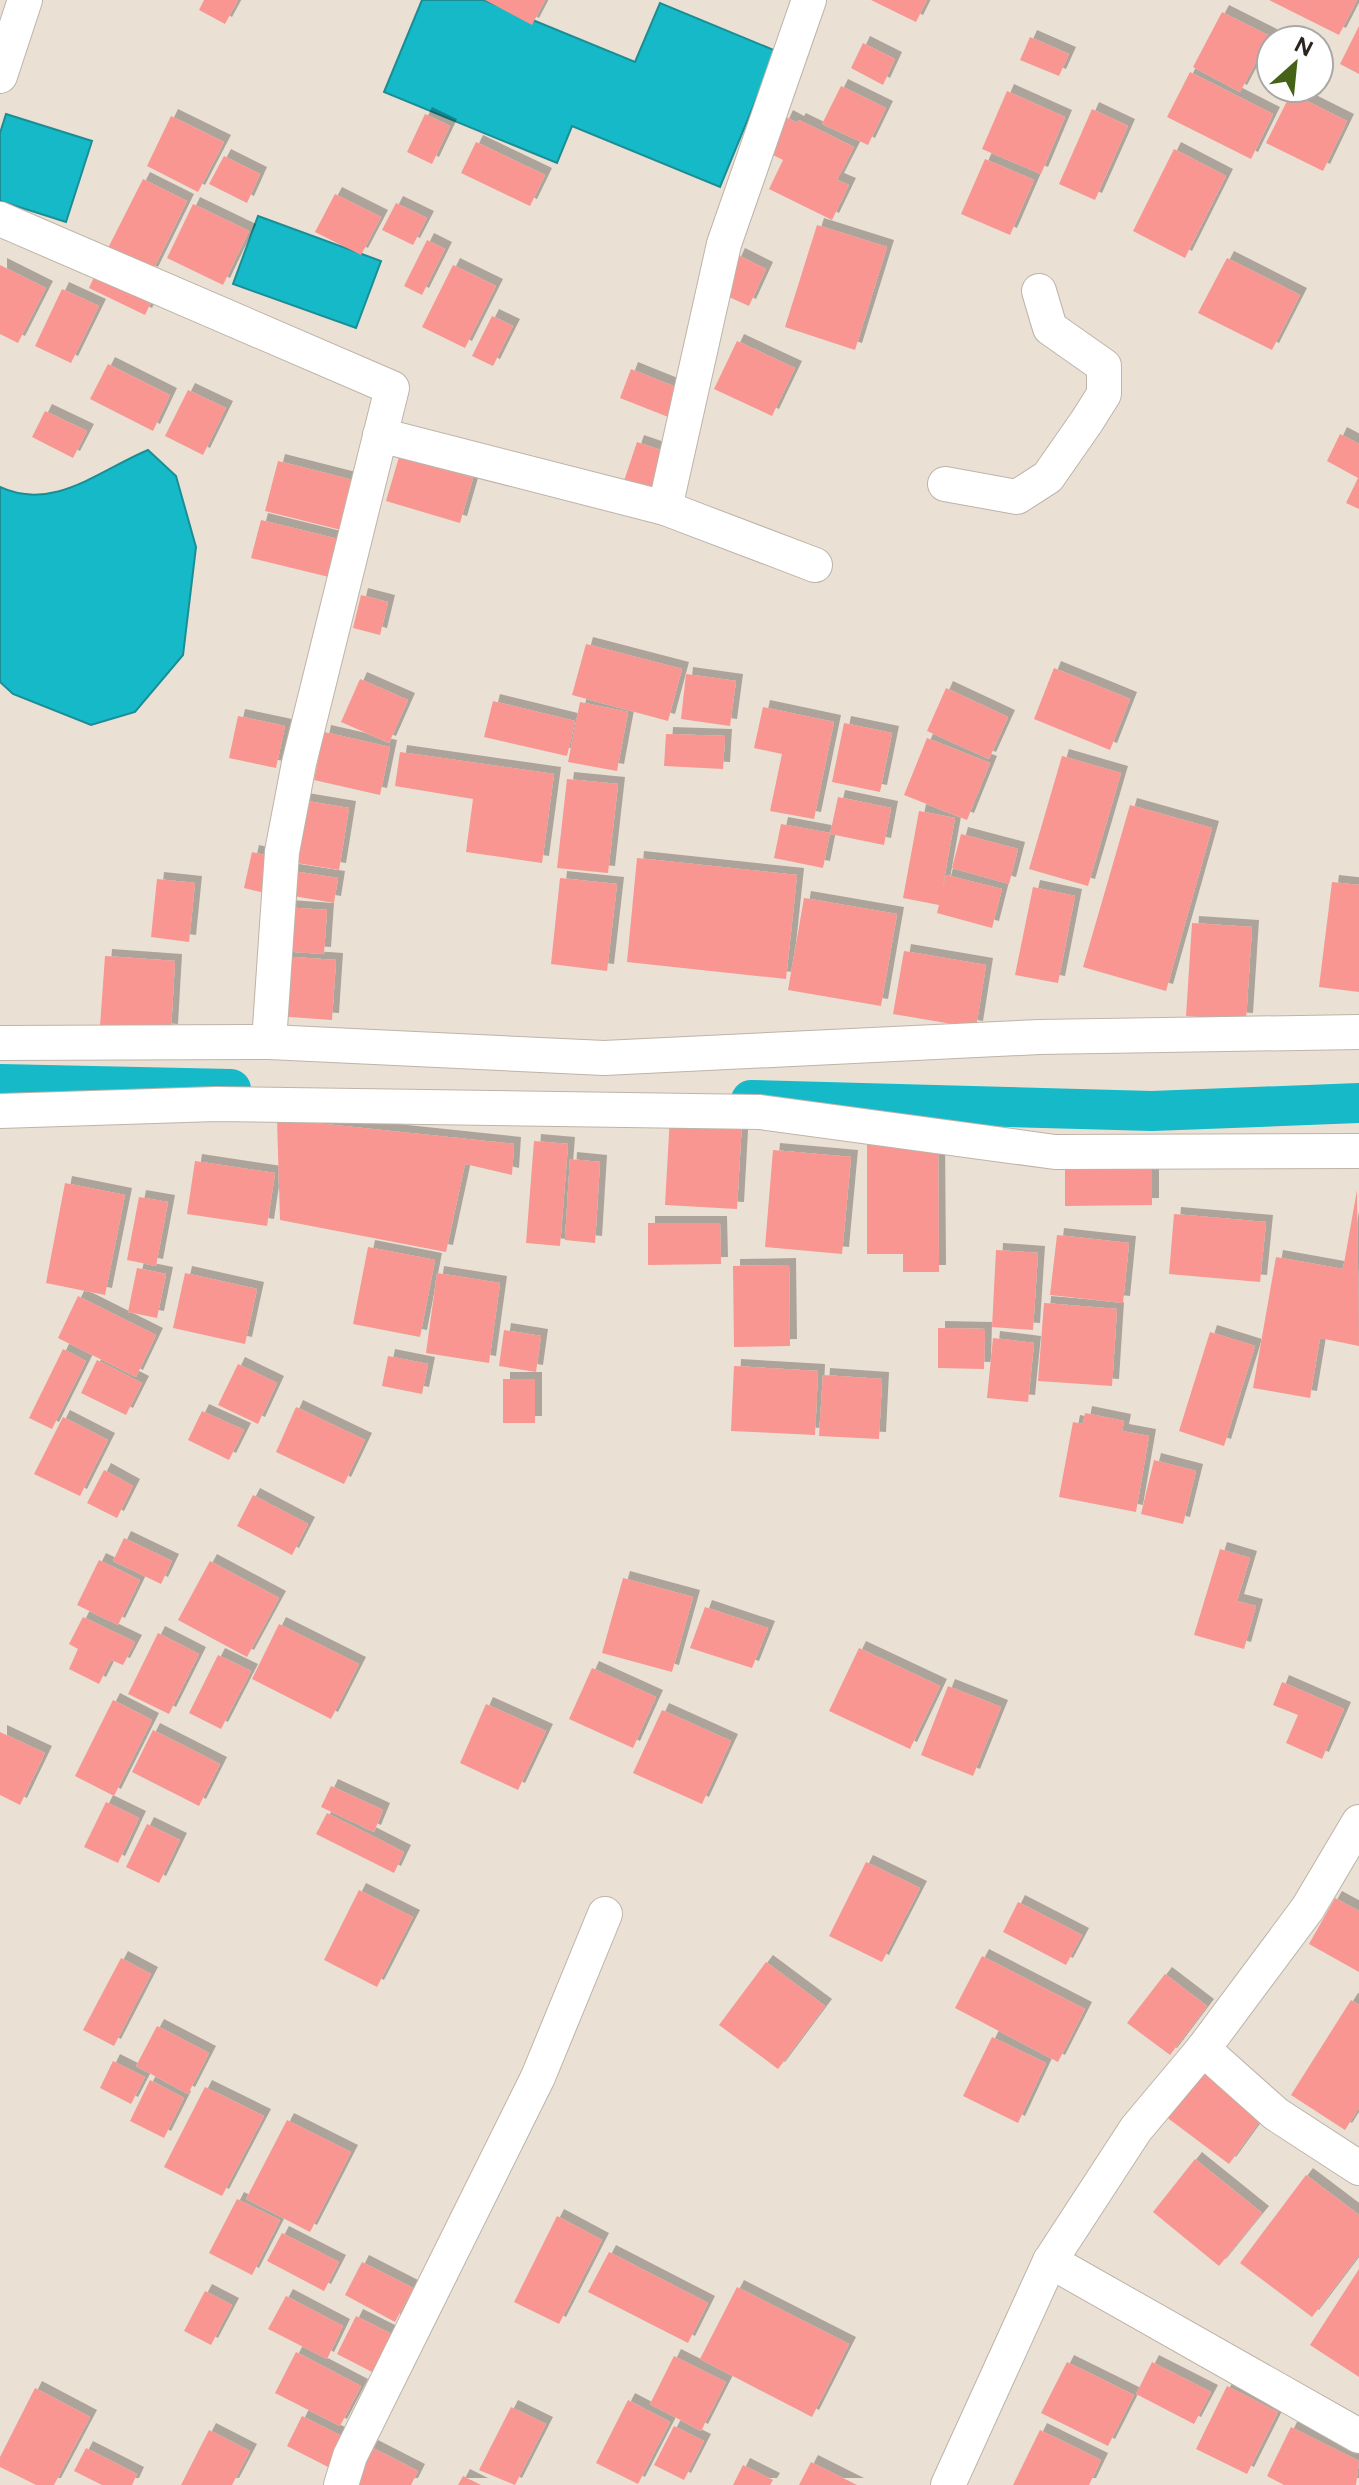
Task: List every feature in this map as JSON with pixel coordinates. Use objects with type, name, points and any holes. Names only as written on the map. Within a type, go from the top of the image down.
[{"type":"street","points":[[0,76],[25,0]]},
{"type":"street","points":[[665,508],[724,244],[809,0]]},
{"type":"street","points":[[0,219],[392,388],[299,763],[282,852],[269,1042]]},
{"type":"street","points":[[945,484],[1017,497],[1048,477],[1104,394],[1104,366],[1050,328],[1039,291]]},
{"type":"street","points":[[380,435],[665,508],[815,565]]},
{"type":"street","points":[[0,1043],[269,1042],[604,1058],[1039,1037],[1359,1032]]},
{"type":"street","points":[[0,1111],[216,1104],[760,1112],[1055,1152],[1359,1151]]},
{"type":"street","points":[[948,2485],[1050,2261],[1136,2129],[1203,2049],[1308,1908],[1359,1822]]},
{"type":"street","points":[[341,2485],[356,2442],[538,2077],[605,1914]]},
{"type":"street","points":[[1203,2049],[1276,2114],[1359,2168]]},
{"type":"street","points":[[1050,2261],[1359,2436]]},
{"type":"water","points":[[422,0],[484,0],[635,62],[660,3],[776,51],[720,187],[572,126],[557,163],[384,92]]},
{"type":"water","points":[[6,114],[92,141],[66,222],[0,201],[0,133]]},
{"type":"water","points":[[258,216],[381,261],[356,328],[233,284]]},
{"type":"water","points":[[148,450],[176,476],[196,547],[183,655],[135,712],[91,725],[13,694],[0,682],[0,487],[39,495],[57,492]]},
{"type":"building","points":[[204,0],[238,0],[225,24],[199,10]]},
{"type":"building","points":[[485,0],[545,0],[532,25]]},
{"type":"building","points":[[871,0],[927,0],[916,22]]},
{"type":"building","points":[[1269,0],[1357,0],[1339,35],[1335,33],[1335,24],[1317,24]]},
{"type":"building","points":[[1222,12],[1255,28],[1255,64],[1240,92],[1193,67]]},
{"type":"building","points":[[1359,26],[1359,74],[1340,64]]},
{"type":"building","points":[[1030,37],[1069,54],[1059,76],[1020,60]]},
{"type":"building","points":[[863,43],[895,59],[883,85],[851,68]]},
{"type":"building","points":[[1190,72],[1273,114],[1251,159],[1167,117]]},
{"type":"building","points":[[841,86],[886,108],[868,145],[822,124]]},
{"type":"building","points":[[1007,91],[1065,117],[1041,174],[982,149]]},
{"type":"building","points":[[1286,104],[1313,104],[1347,121],[1323,171],[1266,143]]},
{"type":"building","points":[[1092,109],[1128,126],[1095,200],[1059,184]]},
{"type":"building","points":[[425,114],[450,126],[432,164],[407,152]]},
{"type":"building","points":[[171,116],[224,142],[198,192],[147,166]]},
{"type":"building","points":[[786,117],[797,123],[799,120],[854,147],[837,180],[849,185],[832,220],[769,189],[783,160],[769,153]]},
{"type":"building","points":[[476,142],[545,175],[530,206],[461,173]]},
{"type":"building","points":[[1174,149],[1226,176],[1185,258],[1133,231]]},
{"type":"building","points":[[224,156],[260,174],[247,203],[209,184]]},
{"type":"building","points":[[985,159],[1034,180],[1010,235],[961,214]]},
{"type":"building","points":[[143,179],[187,201],[151,274],[106,252]]},
{"type":"building","points":[[335,194],[381,217],[361,255],[315,232]]},
{"type":"building","points":[[396,203],[427,218],[413,245],[382,230]]},
{"type":"building","points":[[193,204],[249,231],[223,285],[167,258]]},
{"type":"building","points":[[817,225],[887,247],[855,350],[785,327]]},
{"type":"building","points":[[427,240],[445,249],[422,295],[404,286]]},
{"type":"building","points":[[738,255],[766,269],[749,306],[720,293]]},
{"type":"building","points":[[1227,258],[1300,295],[1272,350],[1198,313]]},
{"type":"building","points":[[100,264],[156,292],[145,315],[89,288]]},
{"type":"building","points":[[0,265],[46,288],[18,343],[0,334]]},
{"type":"building","points":[[453,265],[496,286],[465,348],[422,327]]},
{"type":"building","points":[[62,289],[99,306],[71,363],[35,346]]},
{"type":"building","points":[[492,316],[513,326],[493,366],[472,356]]},
{"type":"building","points":[[737,341],[795,368],[772,416],[714,389]]},
{"type":"building","points":[[108,364],[170,395],[153,431],[90,399]]},
{"type":"building","points":[[631,369],[698,396],[686,424],[620,398]]},
{"type":"building","points":[[188,390],[226,408],[203,455],[165,436]]},
{"type":"building","points":[[45,411],[87,431],[73,458],[32,437]]},
{"type":"building","points":[[1340,434],[1359,444],[1359,509],[1346,503],[1358,478],[1327,461]]},
{"type":"building","points":[[637,442],[666,452],[652,497],[622,487]]},
{"type":"building","points":[[399,457],[473,478],[460,523],[386,501]]},
{"type":"building","points":[[278,461],[353,480],[341,530],[265,511]]},
{"type":"building","points":[[261,520],[338,539],[329,577],[251,558]]},
{"type":"building","points":[[361,595],[388,602],[380,635],[353,628]]},
{"type":"building","points":[[586,644],[682,669],[668,721],[572,695]]},
{"type":"building","points":[[1054,668],[1130,699],[1110,750],[1034,719]]},
{"type":"building","points":[[686,674],[736,681],[730,726],[681,719]]},
{"type":"building","points":[[360,679],[408,700],[389,743],[341,722]]},
{"type":"building","points":[[946,688],[1008,717],[989,759],[927,731]]},
{"type":"building","points":[[493,701],[575,721],[567,756],[484,737]]},
{"type":"building","points":[[580,702],[628,712],[617,771],[568,762]]},
{"type":"building","points":[[763,707],[834,722],[814,819],[770,811],[782,754],[754,748]]},
{"type":"building","points":[[238,716],[285,726],[276,768],[229,758]]},
{"type":"building","points":[[844,723],[892,733],[880,792],[832,782]]},
{"type":"building","points":[[324,732],[390,747],[380,795],[314,780]]},
{"type":"building","points":[[666,734],[725,736],[723,769],[664,766]]},
{"type":"building","points":[[927,738],[990,763],[967,820],[904,795]]},
{"type":"building","points":[[400,752],[554,774],[542,863],[466,852],[473,799],[395,786]]},
{"type":"building","points":[[1062,756],[1121,773],[1088,886],[1029,869]]},
{"type":"building","points":[[567,779],[618,784],[608,873],[557,868]]},
{"type":"building","points":[[838,797],[891,808],[884,845],[830,834]]},
{"type":"building","points":[[301,800],[349,808],[339,870],[291,862]]},
{"type":"building","points":[[1130,805],[1212,828],[1166,991],[1083,967]]},
{"type":"building","points":[[919,811],[955,818],[942,891],[946,875],[1002,889],[992,928],[937,913],[939,905],[903,898]]},
{"type":"building","points":[[781,824],[830,833],[823,868],[774,858]]},
{"type":"building","points":[[961,834],[1018,849],[1009,884],[952,868]]},
{"type":"building","points":[[252,852],[277,858],[269,894],[244,888]]},
{"type":"building","points":[[637,858],[797,875],[786,979],[627,962]]},
{"type":"building","points":[[286,870],[338,878],[334,903],[282,894]]},
{"type":"building","points":[[560,878],[617,884],[607,971],[551,964]]},
{"type":"building","points":[[157,879],[195,883],[189,942],[151,937]]},
{"type":"building","points":[[1332,882],[1359,885],[1359,992],[1319,987]]},
{"type":"building","points":[[1033,887],[1075,896],[1058,983],[1015,975]]},
{"type":"building","points":[[804,898],[897,914],[881,1006],[788,990]]},
{"type":"building","points":[[283,907],[327,910],[324,954],[280,951]]},
{"type":"building","points":[[1192,923],[1252,927],[1246,1020],[1186,1016]]},
{"type":"building","points":[[904,951],[986,965],[976,1028],[893,1014]]},
{"type":"building","points":[[105,956],[175,961],[171,1031],[100,1026]]},
{"type":"building","points":[[279,956],[336,960],[332,1020],[275,1016]]},
{"type":"building","points":[[670,1116],[742,1120],[737,1209],[665,1205]]},
{"type":"building","points":[[277,1119],[514,1144],[512,1175],[465,1164],[446,1252],[280,1220]]},
{"type":"building","points":[[534,1141],[568,1144],[560,1246],[526,1243]]},
{"type":"building","points":[[867,1144],[938,1144],[939,1272],[903,1272],[903,1254],[867,1254]]},
{"type":"building","points":[[773,1150],[851,1157],[842,1254],[765,1247]]},
{"type":"building","points":[[570,1159],[600,1162],[595,1243],[565,1240]]},
{"type":"building","points":[[195,1161],[275,1173],[267,1226],[187,1214]]},
{"type":"building","points":[[1065,1166],[1152,1166],[1152,1205],[1065,1206]]},
{"type":"building","points":[[65,1183],[125,1195],[105,1295],[46,1283]]},
{"type":"building","points":[[1357,1190],[1359,1346],[1320,1338],[1310,1398],[1253,1388],[1276,1257],[1343,1269]]},
{"type":"building","points":[[139,1197],[168,1202],[156,1266],[127,1260]]},
{"type":"building","points":[[1174,1214],[1266,1222],[1260,1282],[1169,1274]]},
{"type":"building","points":[[648,1223],[720,1223],[721,1264],[648,1265]]},
{"type":"building","points":[[1057,1235],[1129,1243],[1123,1303],[1050,1295]]},
{"type":"building","points":[[368,1247],[435,1260],[420,1337],[353,1324]]},
{"type":"building","points":[[996,1250],[1038,1253],[1033,1330],[992,1327]]},
{"type":"building","points":[[789,1265],[790,1346],[734,1347],[733,1266]]},
{"type":"building","points":[[137,1268],[166,1274],[157,1318],[128,1312]]},
{"type":"building","points":[[185,1273],[257,1289],[245,1344],[173,1328]]},
{"type":"building","points":[[437,1273],[500,1283],[489,1363],[426,1353]]},
{"type":"building","points":[[78,1296],[156,1335],[136,1377],[58,1338]]},
{"type":"building","points":[[1044,1303],[1117,1309],[1112,1386],[1038,1381]]},
{"type":"building","points":[[938,1328],[985,1329],[984,1369],[938,1368]]},
{"type":"building","points":[[504,1330],[541,1336],[536,1372],[499,1366]]},
{"type":"building","points":[[1210,1332],[1255,1346],[1224,1446],[1179,1431]]},
{"type":"building","points":[[993,1338],[1034,1343],[1028,1402],[987,1398]]},
{"type":"building","points":[[63,1349],[86,1361],[52,1429],[29,1418]]},
{"type":"building","points":[[388,1356],[428,1364],[422,1394],[382,1386]]},
{"type":"building","points":[[97,1360],[142,1383],[126,1415],[81,1393]]},
{"type":"building","points":[[238,1364],[277,1383],[258,1424],[218,1405]]},
{"type":"building","points":[[734,1366],[818,1371],[815,1435],[731,1431]]},
{"type":"building","points":[[823,1375],[882,1379],[879,1439],[819,1436]]},
{"type":"building","points":[[503,1379],[535,1379],[535,1423],[503,1423]]},
{"type":"building","points":[[296,1407],[365,1440],[344,1484],[276,1452]]},
{"type":"building","points":[[202,1411],[244,1430],[229,1460],[188,1440]]},
{"type":"building","points":[[1085,1413],[1124,1421],[1122,1431],[1149,1436],[1136,1512],[1059,1497],[1073,1422],[1083,1424]]},
{"type":"building","points":[[63,1417],[108,1440],[80,1496],[34,1474]]},
{"type":"building","points":[[1154,1460],[1196,1471],[1183,1524],[1141,1514]]},
{"type":"building","points":[[104,1470],[133,1486],[117,1518],[87,1503]]},
{"type":"building","points":[[253,1495],[308,1524],[292,1555],[237,1526]]},
{"type":"building","points":[[124,1538],[172,1561],[161,1584],[113,1561]]},
{"type":"building","points":[[1220,1549],[1250,1558],[1237,1601],[1256,1606],[1244,1649],[1194,1635]]},
{"type":"building","points":[[99,1560],[140,1580],[118,1625],[77,1605]]},
{"type":"building","points":[[210,1561],[279,1598],[247,1657],[178,1620]]},
{"type":"building","points":[[623,1578],[693,1597],[672,1672],[602,1653]]},
{"type":"building","points":[[705,1607],[768,1628],[752,1668],[690,1648]]},
{"type":"building","points":[[83,1617],[135,1642],[123,1665],[111,1660],[99,1684],[69,1669],[78,1649],[69,1644]]},
{"type":"building","points":[[279,1624],[359,1664],[331,1719],[252,1679]]},
{"type":"building","points":[[158,1633],[199,1654],[169,1714],[128,1694]]},
{"type":"building","points":[[859,1648],[940,1686],[910,1749],[829,1711]]},
{"type":"building","points":[[218,1655],[251,1671],[221,1729],[189,1713]]},
{"type":"building","points":[[592,1668],[656,1697],[633,1748],[569,1719]]},
{"type":"building","points":[[1282,1682],[1344,1709],[1322,1759],[1286,1743],[1298,1715],[1273,1705]]},
{"type":"building","points":[[948,1686],[1001,1707],[973,1776],[921,1755]]},
{"type":"building","points":[[113,1700],[152,1720],[114,1796],[75,1776]]},
{"type":"building","points":[[486,1704],[546,1731],[518,1790],[460,1763]]},
{"type":"building","points":[[662,1710],[731,1741],[702,1804],[633,1773]]},
{"type":"building","points":[[153,1730],[220,1764],[199,1806],[132,1772]]},
{"type":"building","points":[[0,1732],[45,1753],[20,1805],[0,1795]]},
{"type":"building","points":[[331,1786],[383,1810],[374,1832],[321,1807]]},
{"type":"building","points":[[106,1802],[139,1818],[118,1863],[84,1847]]},
{"type":"building","points":[[327,1813],[404,1852],[394,1873],[316,1834]]},
{"type":"building","points":[[147,1824],[180,1840],[159,1883],[126,1867]]},
{"type":"building","points":[[866,1862],[920,1888],[882,1962],[829,1936]]},
{"type":"building","points":[[359,1890],[413,1917],[377,1987],[324,1960]]},
{"type":"building","points":[[1335,1898],[1359,1911],[1359,1972],[1309,1944]]},
{"type":"building","points":[[1018,1902],[1082,1935],[1066,1965],[1003,1932]]},
{"type":"building","points":[[982,1956],[1085,2009],[1058,2062],[955,2008]]},
{"type":"building","points":[[121,1958],[151,1974],[114,2046],[83,2030]]},
{"type":"building","points":[[766,1962],[825,2006],[778,2069],[719,2025]]},
{"type":"building","points":[[1165,1974],[1207,2006],[1170,2055],[1127,2023]]},
{"type":"building","points":[[1351,2000],[1359,2005],[1359,2108],[1345,2130],[1291,2095]]},
{"type":"building","points":[[157,2026],[209,2053],[188,2094],[136,2066]]},
{"type":"building","points":[[992,2037],[1046,2063],[1018,2123],[963,2096]]},
{"type":"building","points":[[113,2061],[145,2077],[131,2104],[100,2088]]},
{"type":"building","points":[[1202,2067],[1265,2114],[1229,2164],[1165,2116]]},
{"type":"building","points":[[150,2080],[184,2098],[164,2138],[130,2121]]},
{"type":"building","points":[[205,2087],[264,2116],[222,2196],[164,2167]]},
{"type":"building","points":[[287,2120],[351,2152],[310,2232],[246,2199]]},
{"type":"building","points":[[1195,2159],[1262,2213],[1219,2266],[1153,2212]]},
{"type":"building","points":[[1306,2175],[1359,2215],[1359,2255],[1312,2317],[1240,2263]]},
{"type":"building","points":[[237,2199],[280,2220],[252,2275],[209,2253]]},
{"type":"building","points":[[557,2216],[602,2240],[559,2324],[514,2302]]},
{"type":"building","points":[[282,2233],[339,2262],[324,2291],[267,2261]]},
{"type":"building","points":[[609,2252],[708,2303],[688,2343],[588,2292]]},
{"type":"building","points":[[362,2262],[413,2288],[395,2322],[345,2295]]},
{"type":"building","points":[[1359,2269],[1359,2377],[1310,2345]]},
{"type":"building","points":[[737,2287],[849,2344],[812,2417],[700,2359]]},
{"type":"building","points":[[205,2291],[232,2305],[211,2345],[184,2331]]},
{"type":"building","points":[[286,2296],[343,2326],[327,2359],[268,2329]]},
{"type":"building","points":[[356,2316],[396,2336],[376,2374],[337,2354]]},
{"type":"building","points":[[296,2352],[361,2386],[340,2426],[275,2393]]},
{"type":"building","points":[[674,2356],[726,2382],[701,2431],[650,2404]]},
{"type":"building","points":[[1067,2362],[1134,2395],[1108,2446],[1041,2413]]},
{"type":"building","points":[[1152,2362],[1211,2392],[1194,2424],[1136,2394]]},
{"type":"building","points":[[1227,2386],[1278,2412],[1247,2474],[1196,2449]]},
{"type":"building","points":[[35,2388],[90,2417],[54,2485],[36,2485],[0,2467],[0,2457]]},
{"type":"building","points":[[628,2400],[670,2422],[638,2484],[596,2463]]},
{"type":"building","points":[[511,2407],[546,2424],[515,2485],[479,2470]]},
{"type":"building","points":[[302,2416],[348,2439],[332,2469],[287,2446]]},
{"type":"building","points":[[674,2426],[704,2441],[684,2480],[654,2465]]},
{"type":"building","points":[[1291,2427],[1359,2461],[1356,2485],[1284,2485],[1267,2476]]},
{"type":"building","points":[[209,2430],[250,2451],[232,2485],[181,2485]]},
{"type":"building","points":[[1040,2430],[1101,2460],[1089,2485],[1013,2485]]},
{"type":"building","points":[[371,2447],[418,2471],[411,2485],[350,2485]]},
{"type":"building","points":[[86,2448],[137,2474],[132,2485],[102,2485],[74,2471]]},
{"type":"building","points":[[811,2462],[857,2485],[799,2485]]},
{"type":"building","points":[[743,2465],[773,2480],[770,2485],[733,2485]]},
{"type":"building","points":[[463,2476],[481,2485],[458,2485]]},
{"type":"waterway","points":[[0,1084],[231,1089]]},
{"type":"waterway","points":[[751,1100],[1152,1111],[1359,1103]]}]
